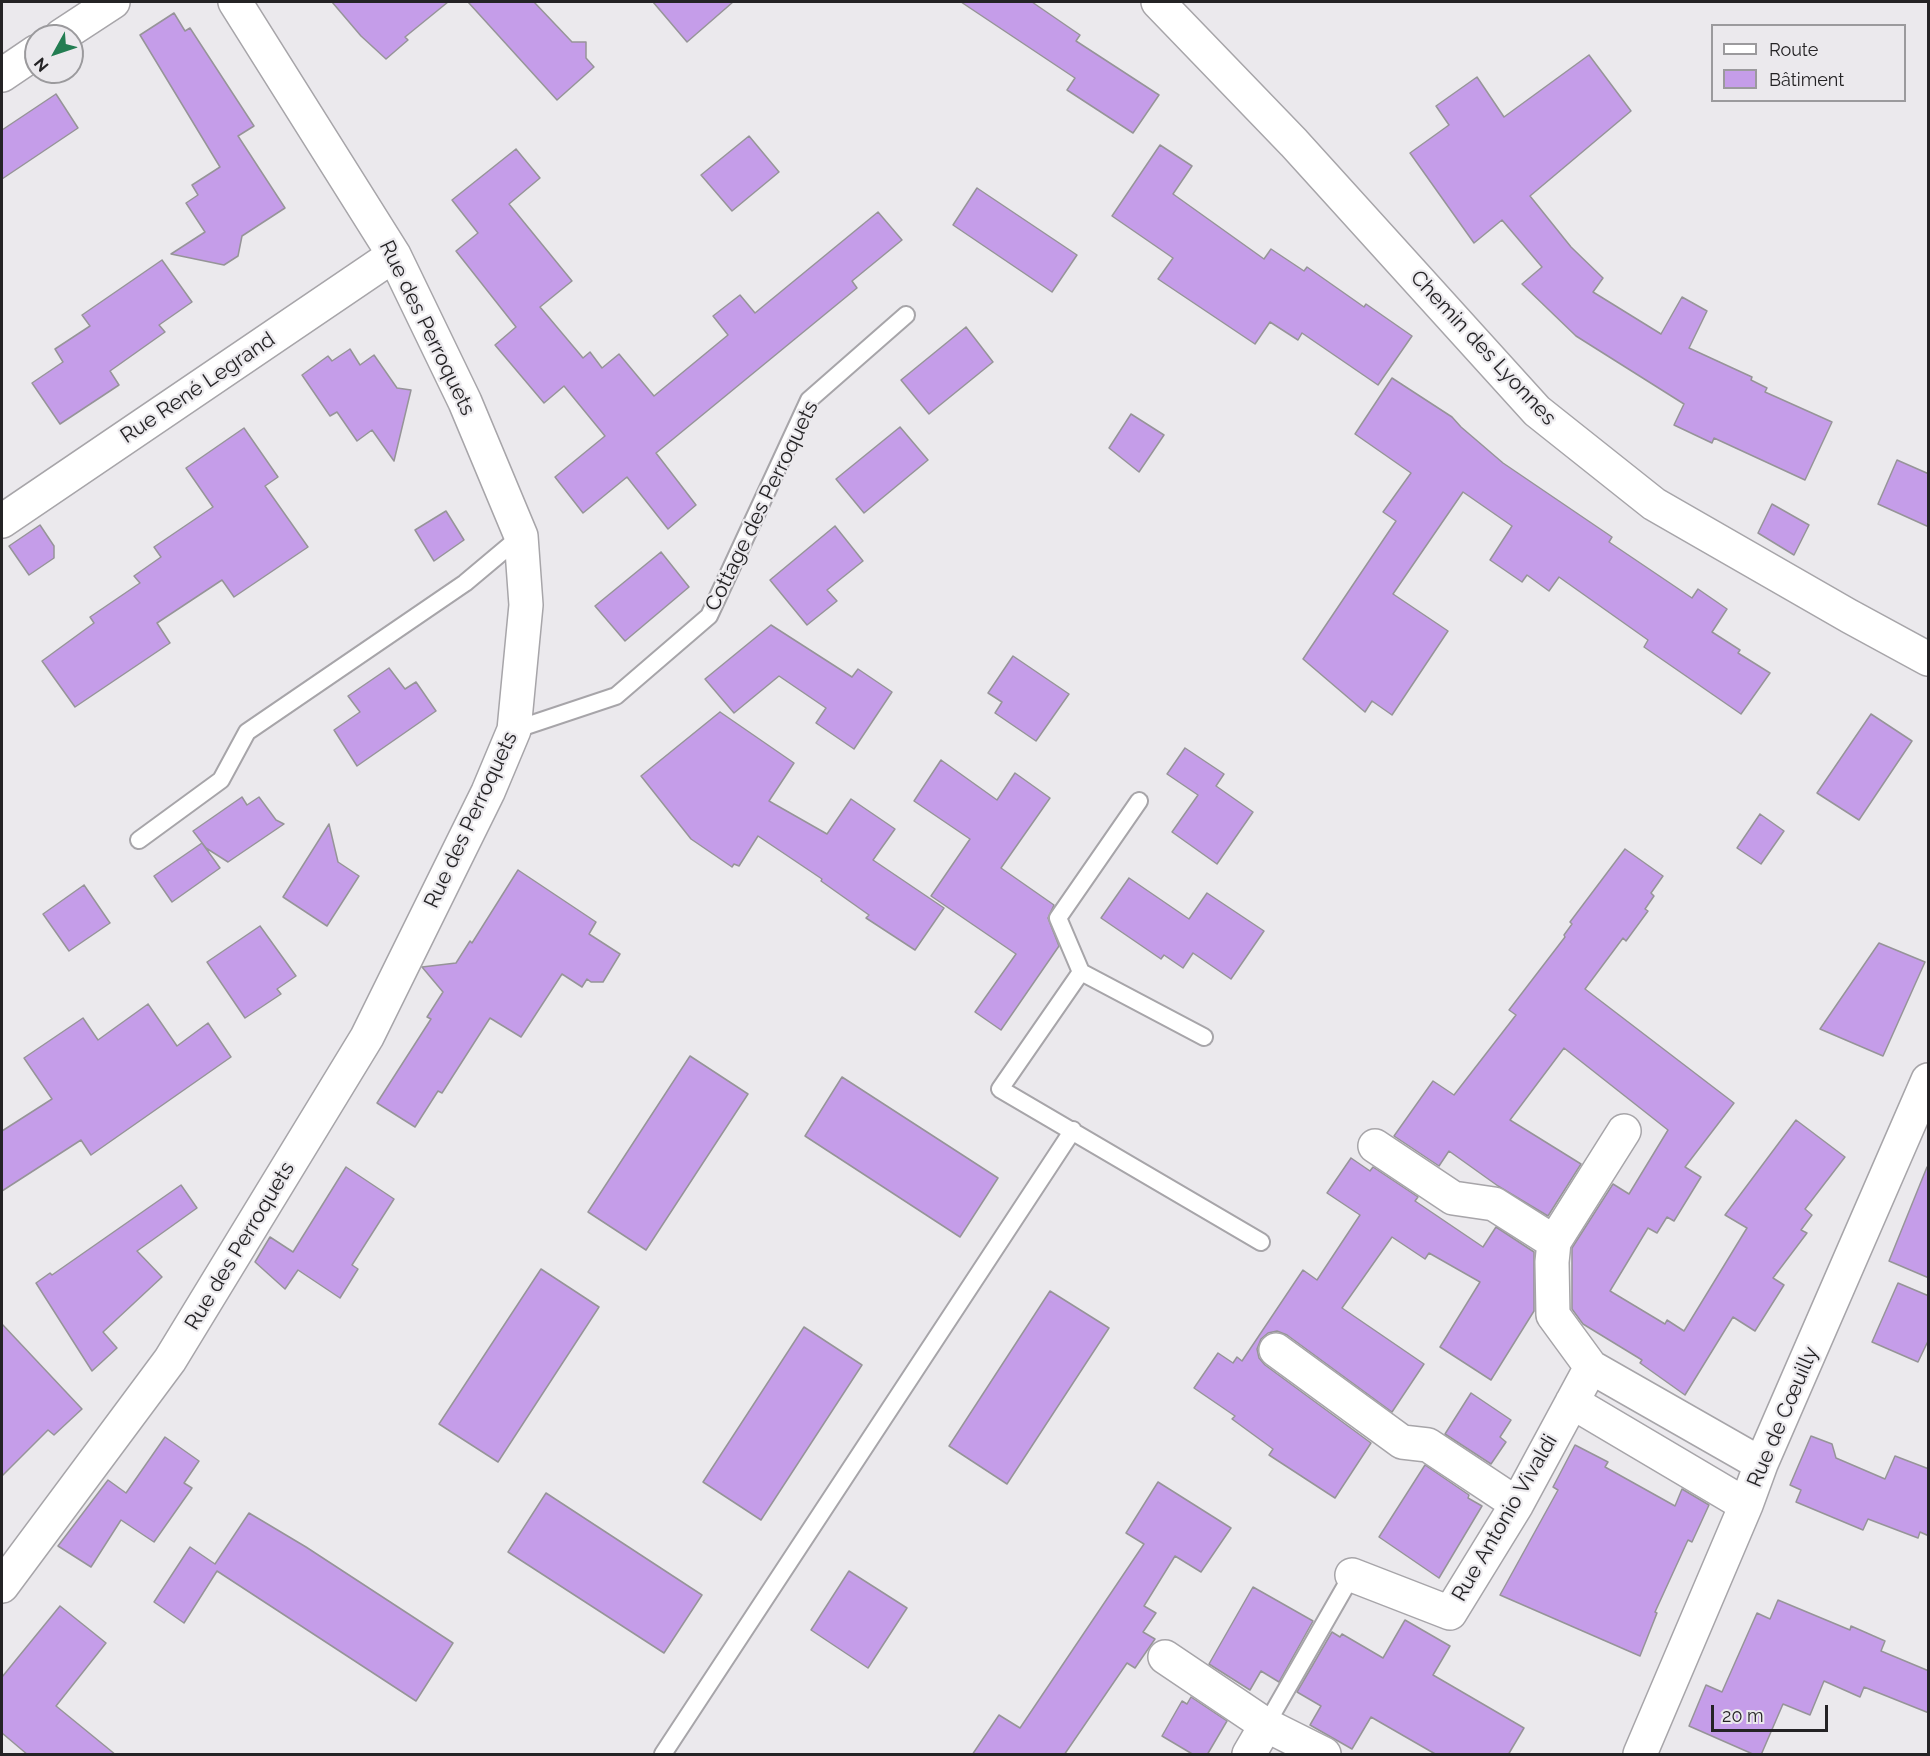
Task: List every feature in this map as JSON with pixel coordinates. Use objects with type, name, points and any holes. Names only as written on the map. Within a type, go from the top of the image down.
[{"type":"street","points":[[79,24],[113,2]]},
{"type":"street","name":"Rue des Perroquets","points":[[2,1586],[170,1360],[367,1038],[488,792],[514,730],[526,605],[521,536],[465,402],[394,255],[236,2]]},
{"type":"street","name":"Chemin des Lyonnes","points":[[1158,2],[1294,143],[1537,411],[1654,504],[1849,616],[1929,659]]},
{"type":"street","points":[[2,75],[24,60]]},
{"type":"street","name":"Rue René Legrand","points":[[2,521],[394,255]]},
{"type":"street","name":"Rue de Cœuilly","points":[[1640,1755],[1746,1505],[1761,1464],[1929,1080]]},
{"type":"street","points":[[1624,1131],[1554,1242],[1552,1315],[1591,1367],[1761,1464]]},
{"type":"street","points":[[1375,1146],[1453,1198],[1494,1204],[1554,1242]]},
{"type":"street","points":[[1276,1350],[1402,1442],[1428,1445],[1517,1504]]},
{"type":"street","name":"Rue Antonio Vivaldi","points":[[1352,1575],[1450,1613],[1517,1504],[1591,1367]]},
{"type":"street","points":[[1572,1402],[1746,1505]]},
{"type":"street","points":[[1165,1657],[1266,1725],[1324,1755]]},
{"type":"street","name":"Rue Antonio Vivaldi","points":[[1249,1755],[1266,1725]]},
{"type":"lane","name":"Cottage des Perroquets","points":[[514,730],[616,696],[709,616],[809,400],[906,315]]},
{"type":"lane","points":[[139,840],[221,780],[247,732],[465,583],[521,536]]},
{"type":"lane","points":[[1139,801],[1058,918],[1082,972],[1204,1037]]},
{"type":"lane","points":[[1082,972],[1000,1089],[1261,1242]]},
{"type":"lane","points":[[663,1755],[1073,1130]]},
{"type":"lane","name":"Rue Antonio Vivaldi","points":[[1266,1725],[1352,1575]]},
{"type":"building","points":[[332,2],[448,2],[405,37],[408,40],[386,59],[361,36]]},
{"type":"building","points":[[468,2],[534,2],[572,42],[586,42],[586,58],[594,67],[557,100]]},
{"type":"building","points":[[653,2],[733,2],[687,42]]},
{"type":"building","points":[[961,2],[1032,2],[1080,35],[1076,41],[1159,95],[1133,133],[1067,90],[1075,78]]},
{"type":"building","points":[[174,13],[185,31],[190,28],[254,126],[238,136],[285,208],[242,236],[238,256],[224,265],[171,254],[205,232],[186,203],[198,195],[192,185],[220,167],[140,35]]},
{"type":"building","points":[[1589,55],[1631,111],[1530,196],[1571,247],[1603,278],[1593,292],[1661,334],[1682,297],[1707,311],[1689,348],[1752,377],[1751,380],[1767,388],[1765,392],[1832,422],[1805,480],[1714,438],[1712,443],[1674,425],[1684,404],[1576,336],[1522,284],[1542,267],[1502,220],[1474,243],[1410,153],[1449,125],[1436,106],[1477,77],[1504,117]]},
{"type":"building","points":[[56,94],[78,128],[2,179],[2,130]]},
{"type":"building","points":[[749,136],[779,172],[732,211],[701,175]]},
{"type":"building","points":[[1160,145],[1192,166],[1173,194],[1264,259],[1271,249],[1304,271],[1307,267],[1364,307],[1366,304],[1412,336],[1378,385],[1302,333],[1298,340],[1270,322],[1255,344],[1158,279],[1173,258],[1112,216]]},
{"type":"building","points":[[516,149],[540,178],[509,204],[572,281],[540,307],[583,358],[590,352],[602,368],[619,354],[654,396],[728,335],[713,316],[740,295],[755,313],[878,212],[902,240],[852,281],[857,288],[656,453],[696,505],[668,529],[627,477],[583,513],[555,477],[605,436],[564,386],[544,403],[495,345],[516,327],[456,251],[478,233],[452,200]]},
{"type":"building","points":[[977,188],[1077,255],[1052,292],[953,225]]},
{"type":"building","points":[[162,260],[192,302],[159,325],[165,332],[110,371],[119,385],[60,424],[32,383],[63,362],[55,349],[90,326],[82,315]]},
{"type":"building","points":[[966,327],[993,362],[929,414],[901,380]]},
{"type":"building","points":[[350,349],[360,365],[374,355],[397,388],[411,390],[394,461],[372,430],[357,441],[337,412],[330,416],[302,375],[328,356],[332,361]]},
{"type":"building","points":[[1392,378],[1452,417],[1503,463],[1612,537],[1609,542],[1692,598],[1698,589],[1727,609],[1712,632],[1740,650],[1738,653],[1770,673],[1741,714],[1644,647],[1648,640],[1559,577],[1549,591],[1527,575],[1522,582],[1490,560],[1512,526],[1463,492],[1393,594],[1448,631],[1392,715],[1372,701],[1365,712],[1303,659],[1396,521],[1383,512],[1411,473],[1355,434]]},
{"type":"building","points":[[1131,414],[1164,435],[1139,472],[1109,448]]},
{"type":"building","points":[[900,427],[928,460],[864,513],[836,479]]},
{"type":"building","points":[[244,428],[278,477],[265,486],[308,547],[234,597],[222,580],[157,623],[170,643],[75,707],[42,661],[94,623],[90,617],[140,583],[134,576],[161,557],[154,547],[213,507],[186,468]]},
{"type":"building","points":[[1897,460],[1929,474],[1929,527],[1878,504]]},
{"type":"building","points":[[1772,504],[1809,525],[1794,555],[1758,533]]},
{"type":"building","points":[[446,511],[464,540],[434,561],[415,530]]},
{"type":"building","points":[[40,525],[54,546],[54,558],[29,575],[9,546]]},
{"type":"building","points":[[835,526],[863,561],[827,590],[837,601],[807,625],[770,580]]},
{"type":"building","points":[[661,552],[689,587],[625,641],[595,606]]},
{"type":"building","points":[[771,625],[852,677],[858,669],[892,692],[854,749],[816,723],[826,708],[779,676],[734,713],[705,679]]},
{"type":"building","points":[[1013,656],[1069,694],[1036,741],[995,713],[1002,702],[988,693]]},
{"type":"building","points":[[389,668],[405,689],[416,682],[436,711],[357,766],[334,730],[360,712],[348,696]]},
{"type":"building","points":[[720,712],[794,763],[769,801],[827,834],[851,799],[895,829],[873,860],[944,908],[915,950],[866,918],[869,915],[821,881],[822,879],[758,836],[739,866],[734,864],[732,867],[691,839],[641,776]]},
{"type":"building","points":[[1871,714],[1912,741],[1859,820],[1817,793]]},
{"type":"building","points":[[1185,748],[1224,774],[1216,786],[1253,812],[1217,864],[1172,832],[1198,795],[1167,774]]},
{"type":"building","points":[[941,760],[997,800],[1015,773],[1050,798],[1001,868],[1054,905],[1048,918],[1059,946],[1001,1030],[975,1012],[1016,954],[931,896],[970,839],[914,801]]},
{"type":"building","points":[[242,797],[247,805],[259,797],[276,820],[284,824],[228,862],[206,848],[193,831]]},
{"type":"building","points":[[1760,814],[1784,831],[1761,864],[1737,848]]},
{"type":"building","points":[[329,824],[338,862],[359,876],[327,926],[283,897]]},
{"type":"building","points":[[202,843],[220,868],[172,902],[154,876]]},
{"type":"building","points":[[1625,849],[1663,876],[1651,893],[1654,896],[1645,909],[1648,911],[1626,941],[1623,938],[1585,989],[1734,1103],[1685,1167],[1701,1177],[1674,1221],[1667,1217],[1657,1233],[1648,1228],[1610,1291],[1665,1324],[1667,1320],[1684,1331],[1747,1228],[1725,1215],[1796,1120],[1845,1157],[1805,1209],[1812,1215],[1801,1230],[1807,1233],[1773,1278],[1784,1285],[1755,1331],[1733,1317],[1685,1395],[1640,1363],[1642,1360],[1583,1324],[1572,1309],[1572,1248],[1613,1184],[1629,1194],[1668,1130],[1564,1048],[1510,1120],[1581,1164],[1548,1216],[1498,1186],[1449,1151],[1439,1166],[1394,1136],[1433,1081],[1454,1095],[1516,1015],[1509,1010],[1565,937],[1564,935],[1572,924],[1570,922]]},
{"type":"building","points":[[518,870],[596,922],[589,934],[620,954],[603,982],[591,982],[587,979],[582,987],[562,974],[521,1037],[490,1018],[442,1093],[438,1091],[415,1127],[377,1103],[431,1019],[427,1017],[443,992],[422,967],[456,963],[470,941],[472,943]]},
{"type":"building","points":[[1129,878],[1189,919],[1207,893],[1264,931],[1231,979],[1193,953],[1183,968],[1164,955],[1161,959],[1101,918]]},
{"type":"building","points":[[84,885],[110,923],[69,951],[43,914]]},
{"type":"building","points":[[260,926],[296,976],[277,989],[281,994],[245,1018],[207,962]]},
{"type":"building","points":[[1879,943],[1925,962],[1883,1056],[1820,1029]]},
{"type":"building","points":[[148,1004],[177,1046],[208,1023],[231,1057],[91,1155],[81,1140],[2,1191],[2,1131],[52,1099],[24,1058],[83,1018],[98,1040]]},
{"type":"building","points":[[690,1056],[748,1094],[646,1250],[588,1212]]},
{"type":"building","points":[[842,1077],[998,1178],[960,1237],[805,1136]]},
{"type":"building","points":[[1351,1158],[1370,1171],[1373,1167],[1418,1197],[1415,1201],[1483,1247],[1496,1227],[1534,1252],[1534,1311],[1491,1380],[1440,1347],[1480,1282],[1429,1253],[1425,1259],[1392,1237],[1342,1308],[1424,1364],[1392,1412],[1287,1335],[1277,1331],[1268,1333],[1261,1339],[1257,1349],[1259,1358],[1265,1365],[1371,1443],[1335,1498],[1269,1455],[1273,1449],[1232,1419],[1235,1416],[1194,1388],[1218,1353],[1233,1363],[1237,1357],[1242,1361],[1303,1270],[1317,1280],[1360,1215],[1327,1193]]},
{"type":"building","points":[[346,1167],[394,1199],[352,1265],[358,1269],[340,1298],[298,1270],[285,1289],[255,1262],[270,1237],[293,1252]]},
{"type":"building","points":[[1927,1167],[1929,1168],[1929,1278],[1889,1261]]},
{"type":"building","points":[[181,1185],[197,1208],[137,1251],[162,1277],[103,1332],[117,1348],[92,1371],[36,1283],[50,1273],[52,1275]]},
{"type":"building","points":[[541,1269],[599,1307],[498,1462],[439,1424]]},
{"type":"building","points":[[1898,1283],[1929,1296],[1929,1339],[1918,1362],[1872,1342]]},
{"type":"building","points":[[1050,1291],[1109,1328],[1007,1484],[949,1446]]},
{"type":"building","points":[[2,1324],[82,1409],[54,1435],[48,1430],[2,1476]]},
{"type":"building","points":[[804,1327],[862,1365],[761,1520],[703,1482]]},
{"type":"building","points":[[1471,1393],[1511,1420],[1500,1437],[1506,1442],[1491,1464],[1445,1434]]},
{"type":"building","points":[[1811,1436],[1832,1444],[1836,1458],[1885,1479],[1895,1456],[1929,1469],[1929,1536],[1920,1532],[1918,1538],[1868,1519],[1863,1530],[1796,1502],[1801,1490],[1790,1485]]},
{"type":"building","points":[[165,1437],[199,1461],[184,1483],[192,1488],[154,1542],[121,1520],[91,1567],[58,1546],[108,1480],[126,1493]]},
{"type":"building","points":[[1575,1445],[1608,1462],[1605,1467],[1675,1506],[1682,1489],[1709,1505],[1692,1542],[1688,1540],[1655,1612],[1657,1613],[1640,1656],[1500,1595],[1558,1490],[1553,1487]]},
{"type":"building","points":[[1425,1465],[1482,1506],[1439,1578],[1379,1537]]},
{"type":"building","points":[[1158,1482],[1231,1528],[1201,1572],[1175,1556],[1144,1606],[1156,1613],[1143,1632],[1155,1639],[1135,1668],[1127,1663],[1064,1755],[972,1755],[999,1715],[1020,1728],[1144,1544],[1126,1533]]},
{"type":"building","points":[[546,1493],[702,1595],[664,1653],[508,1552]]},
{"type":"building","points":[[249,1513],[306,1547],[453,1643],[416,1701],[217,1571],[184,1623],[154,1602],[190,1547],[215,1564]]},
{"type":"building","points":[[849,1571],[907,1608],[868,1668],[811,1630]]},
{"type":"building","points":[[1253,1587],[1313,1621],[1279,1682],[1261,1671],[1250,1690],[1209,1664]]},
{"type":"building","points":[[1778,1600],[1850,1630],[1851,1626],[1885,1641],[1881,1651],[1929,1671],[1929,1713],[1864,1687],[1860,1697],[1824,1681],[1810,1715],[1783,1704],[1761,1755],[1755,1755],[1689,1726],[1706,1685],[1722,1692],[1757,1613],[1770,1619]]},
{"type":"building","points":[[60,1606],[106,1643],[56,1706],[116,1755],[28,1755],[2,1733],[2,1677]]},
{"type":"building","points":[[1405,1620],[1450,1646],[1433,1675],[1524,1728],[1508,1755],[1437,1755],[1371,1717],[1352,1749],[1310,1725],[1321,1706],[1297,1692],[1332,1632],[1340,1637],[1342,1634],[1383,1658]]},
{"type":"building","points":[[1191,1697],[1227,1721],[1207,1755],[1194,1755],[1162,1736],[1182,1701],[1187,1704]]}]
